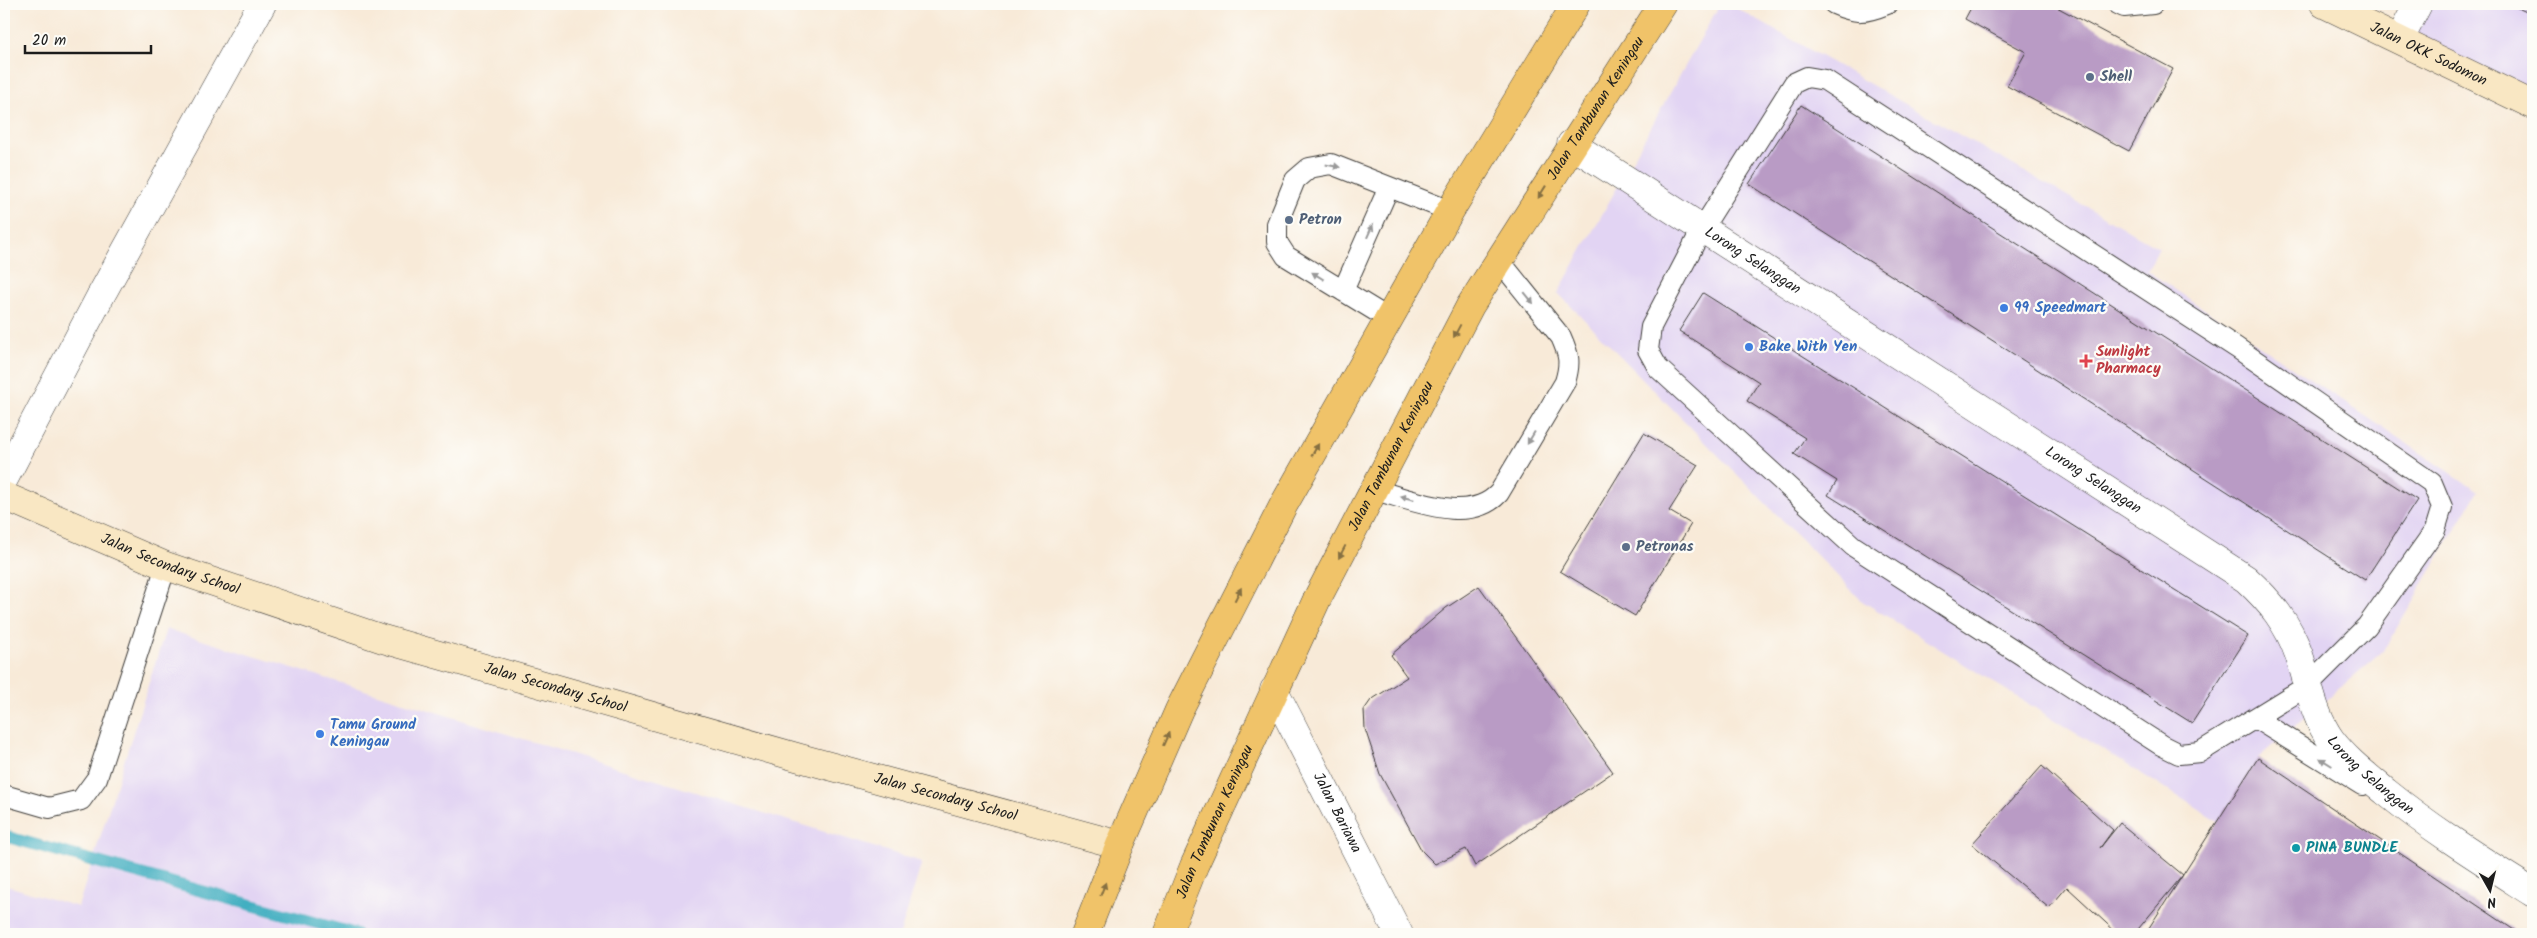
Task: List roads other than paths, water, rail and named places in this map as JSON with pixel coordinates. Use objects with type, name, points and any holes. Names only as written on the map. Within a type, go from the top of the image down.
[{"type":"main road","points":[[1085,934],[1120,845],[1179,710],[1274,523],[1450,211],[1576,4]]},
{"type":"main road","name":"Jalan Tambunan Keningau","points":[[1167,934],[1194,866],[1318,597],[1470,306],[1571,144],[1663,4]]},
{"type":"street","points":[[4,479],[100,297],[262,4]]},
{"type":"street","name":"Jalan OKK Sodomon","points":[[2324,4],[2533,105]]},
{"type":"street","points":[[2400,40],[2418,4]]},
{"type":"street","name":"Lorong Selanggan","points":[[1571,144],[2246,579],[2270,601],[2287,626],[2300,656],[2307,686],[2319,717],[2331,740],[2359,770],[2427,825],[2533,893]]},
{"type":"street","name":"Jalan Secondary School","points":[[4,496],[166,566],[383,639],[790,755],[1120,845]]},
{"type":"street","name":"Jalan Bariawa","points":[[1274,690],[1399,934]]},
{"type":"lane","points":[[1834,4],[1852,12],[1875,9],[1888,4]]},
{"type":"lane","points":[[2118,4],[2124,7],[2153,4]]},
{"type":"lane","points":[[1807,76],[1825,80],[2237,348],[2432,483],[2442,507],[2435,530],[2367,626],[2307,686],[2200,752],[2179,754],[2161,745],[1853,546],[1658,368],[1648,350],[1650,327],[1702,229],[1794,83],[1807,76]]},
{"type":"lane","points":[[1389,319],[1286,256],[1277,242],[1277,224],[1295,180],[1309,168],[1330,164],[1450,211]]},
{"type":"lane","points":[[1343,291],[1389,187]]},
{"type":"lane","points":[[1374,490],[1452,509],[1466,510],[1490,502],[1499,493],[1565,382],[1570,366],[1568,352],[1560,337],[1499,260]]},
{"type":"lane","points":[[4,795],[49,808],[81,800],[97,778],[166,566]]},
{"type":"lane","points":[[2255,718],[2427,825]]},
{"type":"waterway","points":[[4,836],[356,934]]},
{"type":"place","name":"Shell","points":[[2090,77]]},
{"type":"place","name":"Petron","points":[[1289,220]]},
{"type":"place","name":"99 Speedmart","points":[[2004,308]]},
{"type":"place","name":"Bake With Yen","points":[[1749,347]]},
{"type":"place","name":"Sunlight Pharmacy","points":[[2086,361]]},
{"type":"place","name":"Petronas","points":[[1626,547]]},
{"type":"place","name":"Tamu Ground Keningau","points":[[320,734]]},
{"type":"place","name":"PINA BUNDLE","points":[[2296,848]]}]
